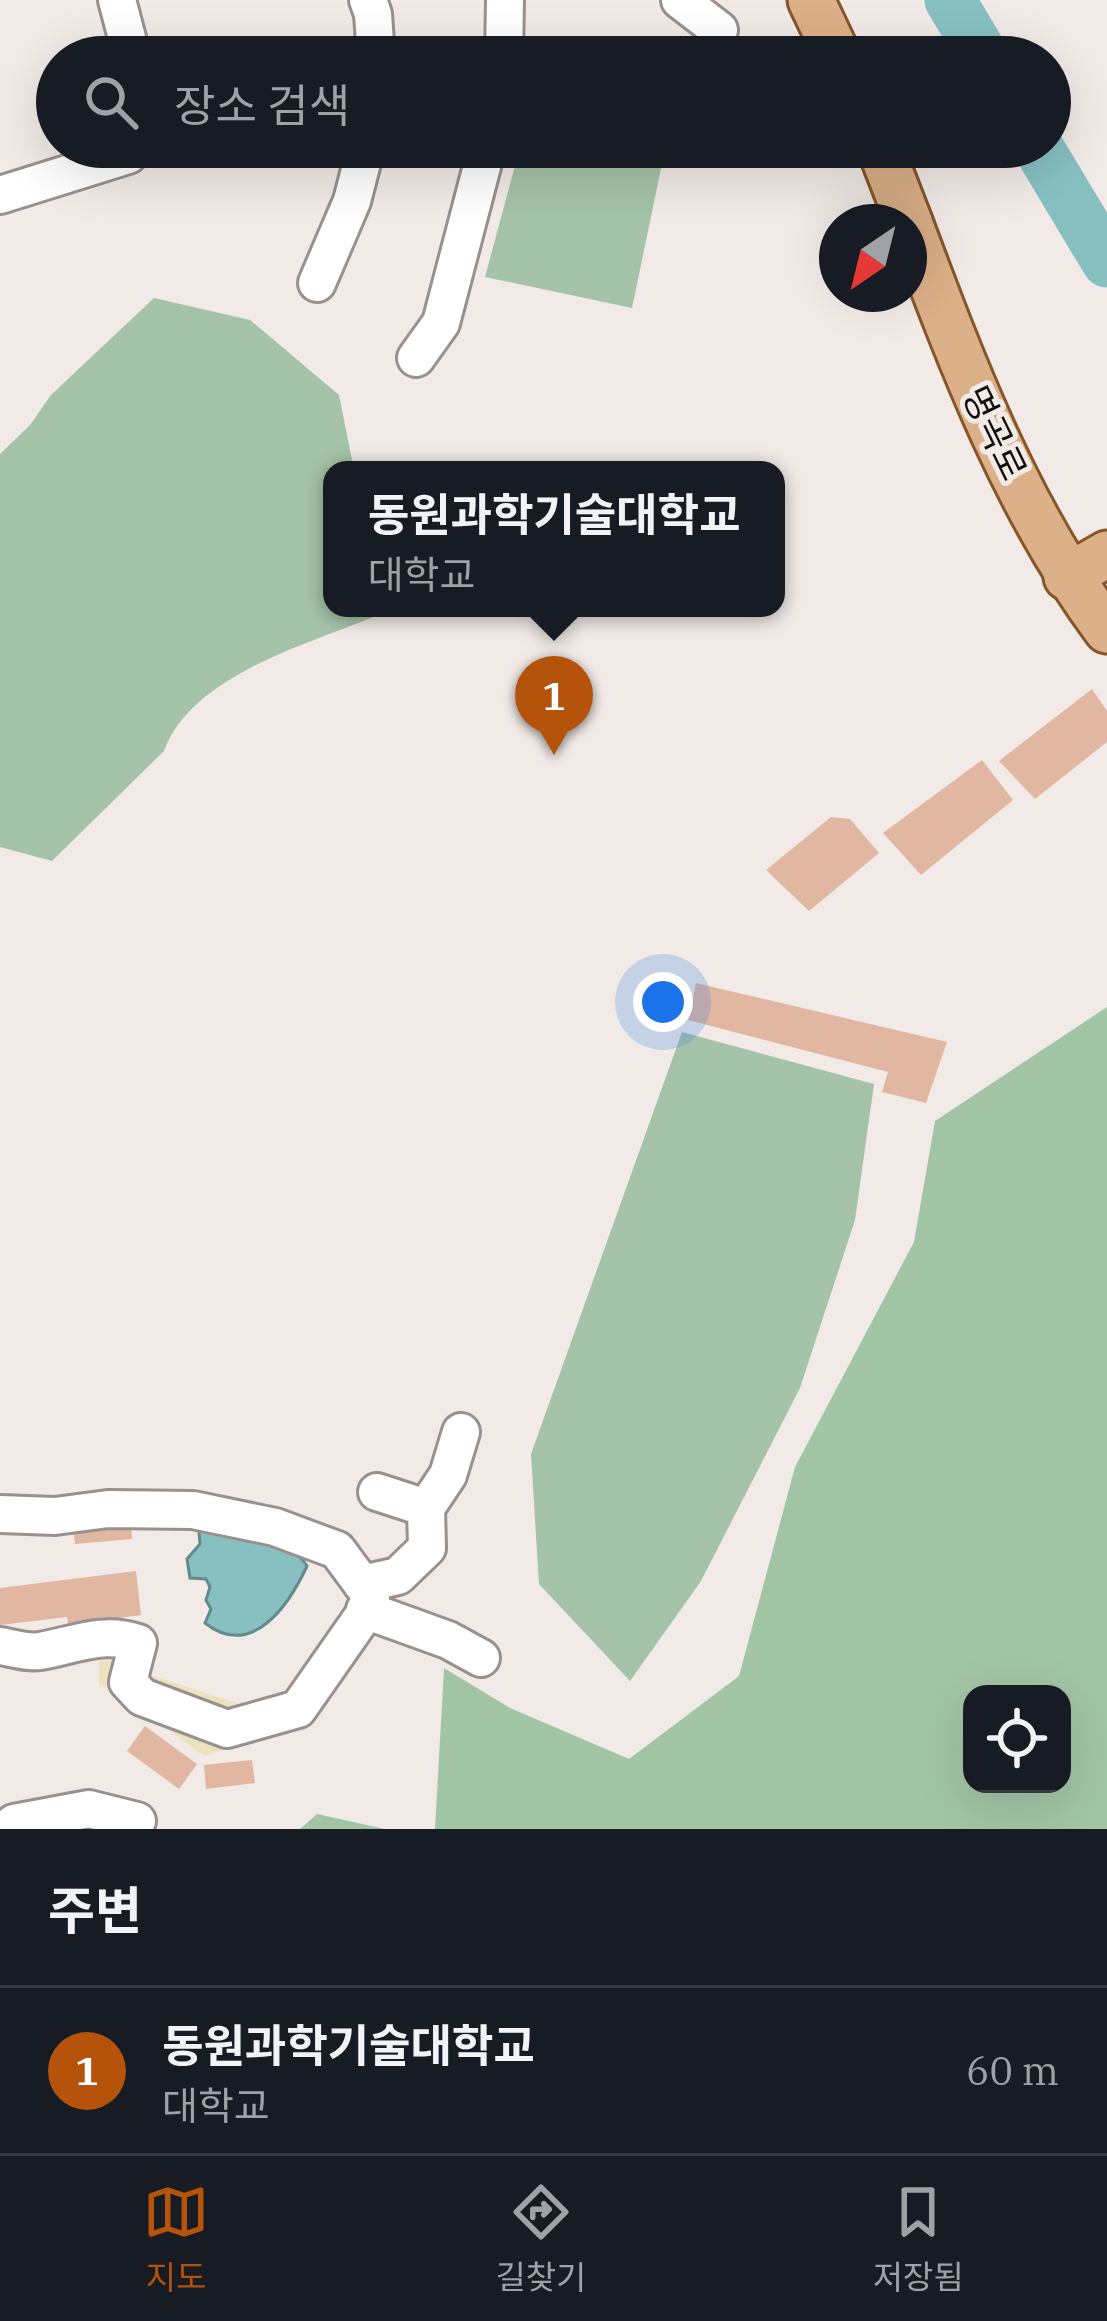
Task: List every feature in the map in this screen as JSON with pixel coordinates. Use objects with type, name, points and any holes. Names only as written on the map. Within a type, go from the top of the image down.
[{"type":"main road","points":[[811,0],[828,36]]},
{"type":"main road","name":"명곡로","points":[[888,168],[902,204]]},
{"type":"main road","name":"명곡로","points":[[927,270],[974,396],[1067,577],[1107,630]]},
{"type":"main road","points":[[1067,577],[1107,554]]},
{"type":"lane","points":[[117,0],[126,36]]},
{"type":"lane","points":[[368,0],[375,36]]},
{"type":"lane","points":[[504,36],[505,0]]},
{"type":"lane","points":[[680,0],[719,30]]},
{"type":"lane","points":[[0,195],[86,168]]},
{"type":"lane","points":[[317,283],[352,201],[361,168]]},
{"type":"lane","points":[[416,358],[441,323],[482,168]]},
{"type":"lane","points":[[0,1646],[36,1653],[66,1642],[117,1636],[138,1642],[128,1682],[142,1696],[227,1729],[298,1709],[363,1597],[398,1576],[428,1548],[426,1508],[448,1475],[461,1432]]},
{"type":"lane","points":[[376,1492],[426,1508]]},
{"type":"lane","points":[[0,1514],[193,1510],[274,1527],[337,1550],[363,1597],[481,1658]]},
{"type":"lane","points":[[7,1829],[14,1823],[89,1809],[137,1821]]},
{"type":"green space","points":[[514,168],[661,168],[632,308],[485,277]]},
{"type":"green space","points":[[154,298],[250,320],[339,395],[352,461],[323,461],[323,617],[373,617],[257,664],[200,701],[179,724],[164,751],[52,861],[0,847],[0,454],[30,425],[51,395]]},
{"type":"green space","points":[[1107,1007],[1107,1829],[435,1829],[444,1668],[510,1708],[629,1759],[739,1676],[795,1467],[914,1242],[935,1121]]},
{"type":"green space","points":[[682,1032],[874,1084],[855,1220],[800,1388],[701,1581],[630,1681],[539,1584],[531,1454]]},
{"type":"green space","points":[[317,1814],[385,1829],[300,1829]]},
{"type":"sand","points":[[99,1658],[282,1718],[232,1747],[204,1756],[140,1707],[99,1684]]},
{"type":"water","points":[[211,1525],[277,1543],[307,1566],[279,1611],[253,1632],[222,1633],[205,1623],[211,1609],[206,1600],[210,1587],[206,1579],[190,1578],[187,1559],[200,1544],[199,1532]]},
{"type":"building","points":[[1092,689],[1107,711],[1107,742],[1035,799],[999,761]]},
{"type":"building","points":[[982,760],[1013,800],[921,875],[883,833]]},
{"type":"building","points":[[831,817],[850,819],[879,853],[809,911],[766,870]]},
{"type":"building","points":[[696,983],[947,1042],[926,1103],[882,1092],[888,1072],[688,1020]]},
{"type":"building","points":[[130,1514],[132,1539],[75,1544],[72,1520]]},
{"type":"building","points":[[136,1571],[141,1615],[120,1618],[121,1629],[70,1636],[67,1617],[0,1625],[0,1588]]},
{"type":"building","points":[[145,1726],[197,1764],[179,1789],[127,1751]]},
{"type":"building","points":[[252,1760],[255,1783],[206,1789],[204,1765]]},
{"type":"waterway","points":[[950,0],[971,36]]},
{"type":"waterway","points":[[1051,168],[1107,262]]},
{"type":"place","name":"동원과학기술대학교","points":[[554,755]]}]
